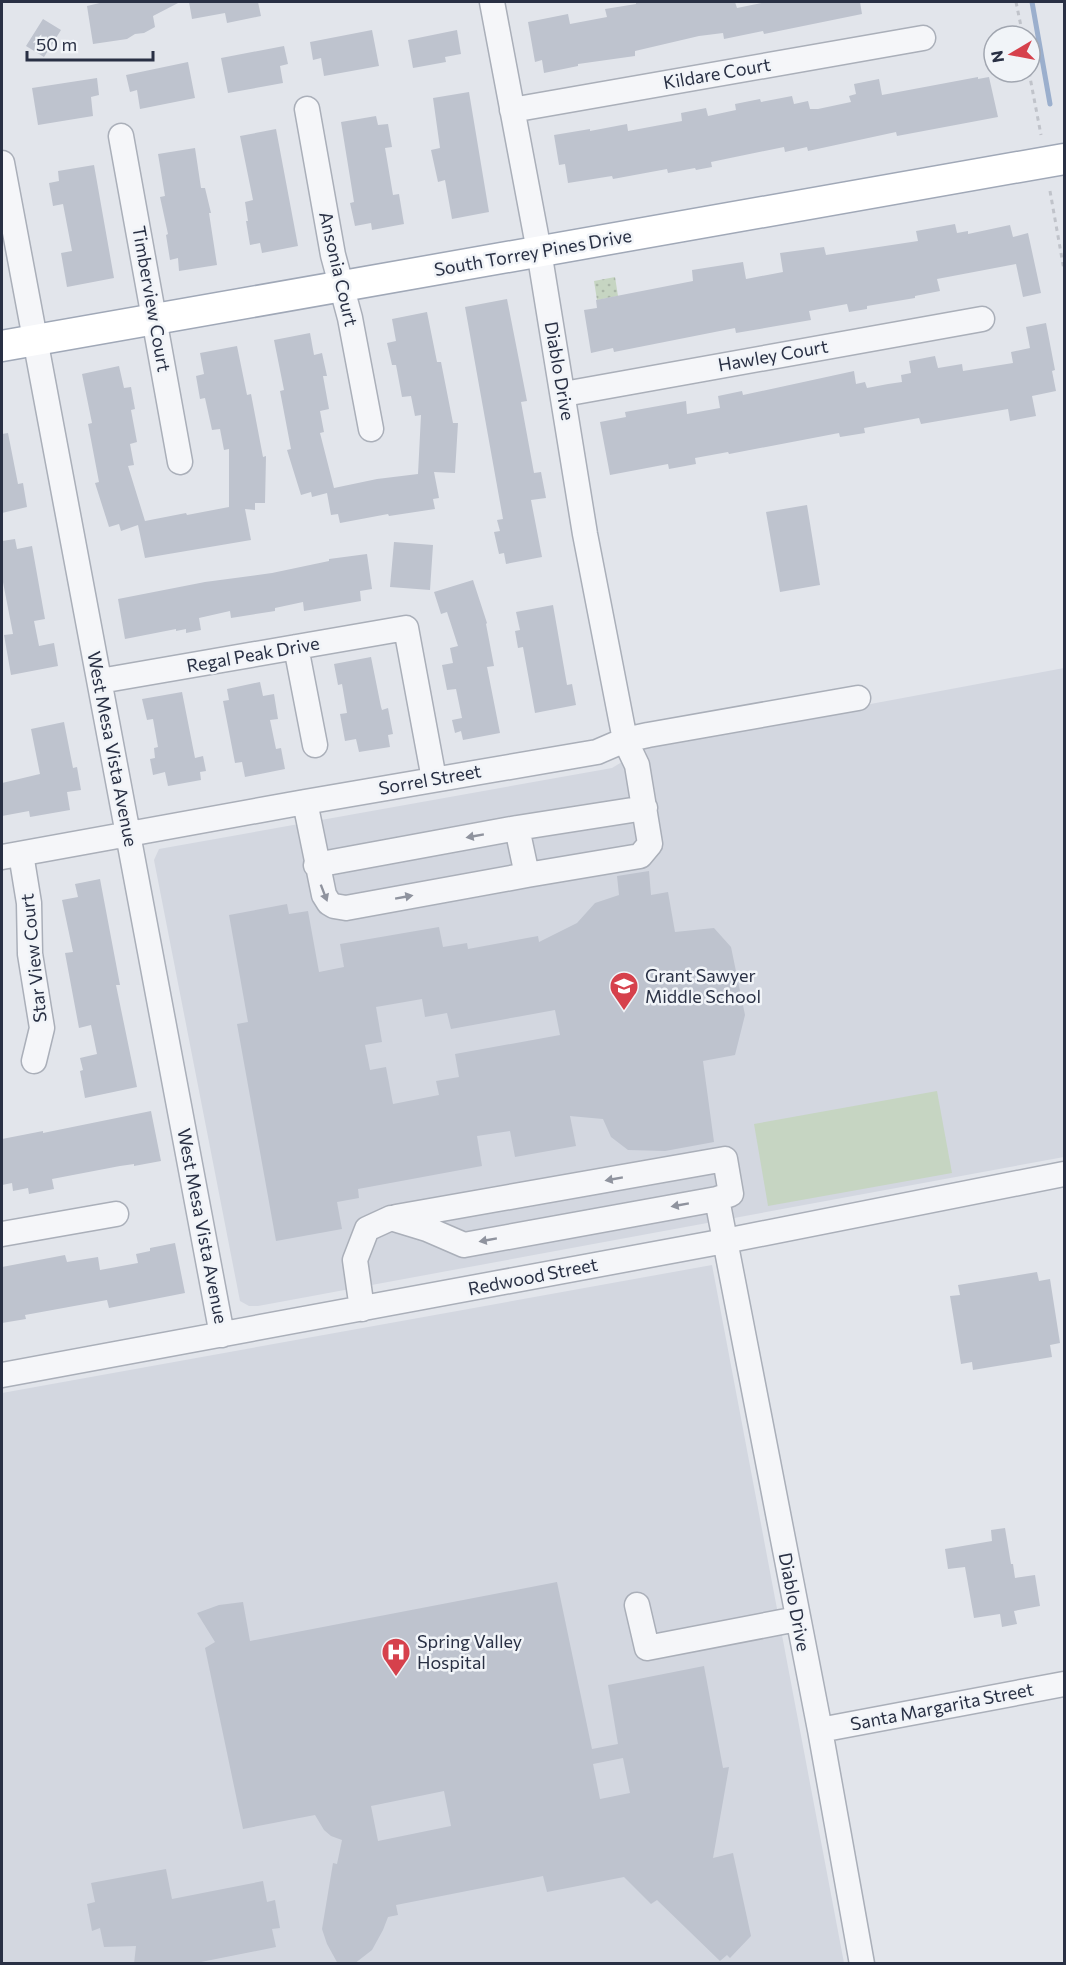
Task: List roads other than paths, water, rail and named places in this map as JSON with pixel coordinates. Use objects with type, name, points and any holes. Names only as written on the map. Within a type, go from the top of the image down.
[{"type":"main road","name":"South Torrey Pines Drive","points":[[2,346],[1065,159]]},
{"type":"street","name":"Diablo Drive","points":[[305,802],[316,865],[326,900],[341,908],[640,856],[650,844],[637,765],[625,740],[585,534],[564,394],[492,2]]},
{"type":"street","name":"Kildare Court","points":[[512,110],[923,38]]},
{"type":"street","name":"Ansonia Court","points":[[307,109],[333,255],[350,318],[371,429]]},
{"type":"street","name":"Timberview Court","points":[[121,136],[180,462]]},
{"type":"street","name":"West Mesa Vista Avenue","points":[[2,163],[222,1335]]},
{"type":"street","name":"Hawley Court","points":[[564,394],[982,319]]},
{"type":"street","name":"Regal Peak Drive","points":[[100,681],[406,628],[434,779]]},
{"type":"street","points":[[296,647],[315,745]]},
{"type":"street","name":"Sorrel Street","points":[[11,856],[434,779],[597,752],[625,740],[858,698]]},
{"type":"street","points":[[316,865],[517,828],[645,808]]},
{"type":"street","points":[[517,828],[527,875]]},
{"type":"street","name":"Star View Court","points":[[11,856],[29,903],[30,954],[42,1028],[34,1061]]},
{"type":"street","points":[[362,1309],[355,1260],[368,1229],[391,1218],[725,1159],[731,1194],[717,1199],[464,1245],[427,1229],[391,1218]]},
{"type":"street","name":"Redwood Street","points":[[2,1375],[725,1241],[1065,1174]]},
{"type":"street","name":"Diablo Drive","points":[[717,1199],[820,1730],[862,1964]]},
{"type":"street","points":[[2,1234],[116,1214]]},
{"type":"street","points":[[637,1605],[647,1648],[797,1619]]},
{"type":"street","name":"Santa Margarita Street","points":[[820,1730],[1065,1684]]},
{"type":"waterway","points":[[1032,2],[1050,104]]},
{"type":"place","name":"Grant Sawyer Middle School","points":[[624,1012]]},
{"type":"place","name":"Spring Valley Hospital","points":[[396,1678]]}]
